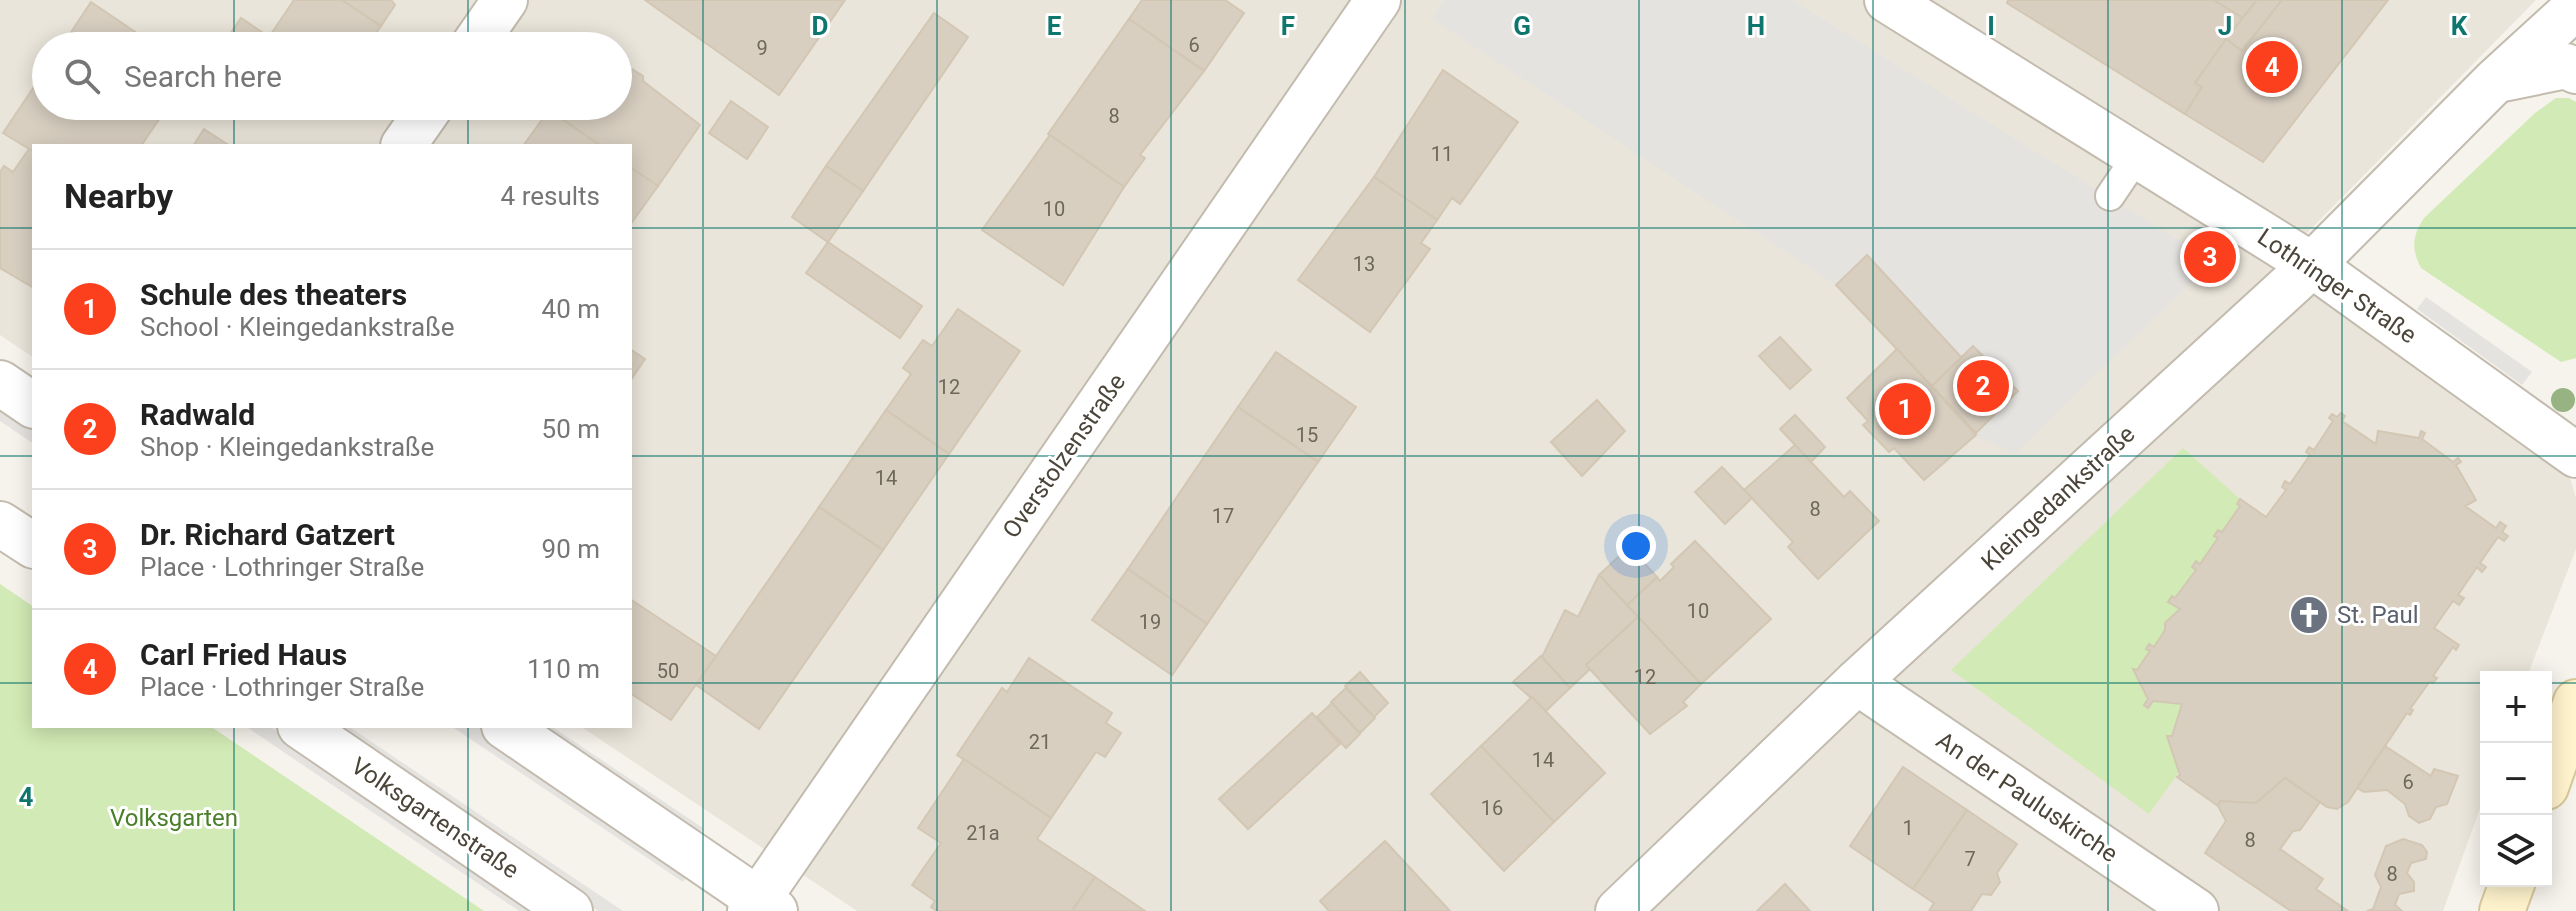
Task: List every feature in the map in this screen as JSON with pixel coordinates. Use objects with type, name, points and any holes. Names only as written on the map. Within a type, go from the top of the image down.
[{"type":"main road","points":[[2552,770],[2576,702]]},
{"type":"main road","points":[[2502,911],[2511,887]]},
{"type":"street","points":[[483,32],[505,0]]},
{"type":"street","name":"Overstolzenstraße","points":[[761,907],[1378,0]]},
{"type":"street","name":"Lothringer Straße","points":[[1887,0],[2312,265],[2576,455]]},
{"type":"street","name":"Kleingedankstraße","points":[[1618,911],[1857,682],[2312,265],[2495,81],[2576,7]]},
{"type":"street","points":[[2495,81],[2566,66],[2576,71]]},
{"type":"street","points":[[404,144],[421,120]]},
{"type":"street","points":[[0,383],[32,405]]},
{"type":"street","points":[[0,524],[32,545]]},
{"type":"street","name":"An der Pauluskirche","points":[[1857,682],[2196,911]]},
{"type":"street","name":"Volksgartenstraße","points":[[303,728],[570,911]]},
{"type":"street","points":[[507,728],[761,907]]},
{"type":"lane","points":[[2110,196],[2137,156]]},
{"type":"shaded area","points":[[0,0],[2536,0],[2304,236],[2568,471],[2576,498],[2576,549],[2529,671],[2480,671],[2480,809],[2443,911],[857,911],[583,728],[632,728],[632,144],[32,144],[32,357],[0,335]],"holes":[[[2240,506],[2214,536],[2218,538],[2200,564],[2192,567],[2195,569],[2172,596],[2165,623],[2153,646],[2149,644],[2146,649],[2150,652],[2137,670],[2133,669],[2144,705],[2167,736],[2178,772],[2169,783],[1952,669]]]},
{"type":"shaded area","points":[[1444,0],[1792,0],[2199,253],[2202,272],[2014,454],[1976,435],[2018,391],[1974,346],[1962,358],[1867,255],[1836,285],[1432,19]]},
{"type":"shaded area","points":[[2426,297],[2532,372],[2522,385],[2417,309]]},
{"type":"shaded area","points":[[0,404],[32,426],[32,443],[0,421]]},
{"type":"shaded area","points":[[248,728],[272,728],[544,911],[519,911]]},
{"type":"shaded area","points":[[326,728],[351,728],[623,911],[598,911]]},
{"type":"shaded area","points":[[454,728],[481,728],[691,870],[683,882]]},
{"type":"shaded area","points":[[530,728],[554,728],[703,828],[696,839]]},
{"type":"green space","points":[[2556,98],[2569,98],[2576,102],[2576,358],[2561,362],[2421,268],[2414,243],[2424,218],[2535,113]]},
{"type":"green space","points":[[2183,448],[2240,499],[2237,503],[2240,506],[2222,532],[2218,531],[2215,535],[2218,538],[2175,598],[2172,596],[2169,601],[2180,609],[2165,623],[2165,630],[2154,647],[2149,644],[2146,649],[2150,651],[2137,670],[2133,670],[2148,699],[2144,705],[2148,708],[2153,701],[2182,704],[2172,736],[2167,737],[2179,772],[2149,814],[1951,670]]},
{"type":"green space","name":"Volksgarten","points":[[0,584],[32,606],[32,728],[213,728],[484,911],[0,911]]},
{"type":"building","points":[[294,0],[342,0],[381,26],[377,32],[272,32]]},
{"type":"building","points":[[342,0],[391,0],[395,5],[381,26]]},
{"type":"building","points":[[645,0],[845,0],[779,95]]},
{"type":"building","points":[[1142,0],[1225,0],[1244,13],[1204,71],[1129,19]]},
{"type":"building","points":[[2008,0],[2214,0],[2243,18],[2195,83],[2202,87],[2185,114],[2007,3]]},
{"type":"building","points":[[2214,0],[2257,0],[2243,18]]},
{"type":"building","points":[[2257,0],[2282,0],[2242,51],[2226,39]]},
{"type":"building","points":[[2282,0],[2388,0],[2263,162],[2185,114],[2202,87],[2195,83],[2226,39],[2242,51]]},
{"type":"building","points":[[91,2],[135,32],[71,32]]},
{"type":"building","points":[[934,13],[968,37],[863,191],[826,166]]},
{"type":"building","points":[[241,18],[262,32],[232,32]]},
{"type":"building","points":[[1129,19],[1204,71],[1140,155],[1145,158],[1124,187],[1048,134]]},
{"type":"building","points":[[632,69],[700,125],[658,186],[632,168],[632,144],[598,144],[563,120],[632,120]]},
{"type":"building","points":[[1443,70],[1518,122],[1460,204],[1452,198],[1437,220],[1374,177]]},
{"type":"building","points":[[32,90],[32,120],[159,120],[142,144],[32,144],[32,151],[3,133]]},
{"type":"building","points":[[731,101],[768,127],[747,159],[709,133]]},
{"type":"building","points":[[542,120],[563,120],[598,144],[524,144]]},
{"type":"building","points":[[204,129],[227,144],[194,144]]},
{"type":"building","points":[[1050,135],[1124,187],[1063,285],[982,230]]},
{"type":"building","points":[[29,149],[32,151],[32,287],[0,268],[0,172],[4,166],[13,172]]},
{"type":"building","points":[[826,166],[863,191],[828,242],[792,217]]},
{"type":"building","points":[[632,168],[658,186],[632,222]]},
{"type":"building","points":[[1374,177],[1437,220],[1421,243],[1430,249],[1370,332],[1298,280]]},
{"type":"building","points":[[828,242],[922,306],[900,338],[806,273]]},
{"type":"building","points":[[1867,255],[1962,358],[1932,386],[1836,285]]},
{"type":"building","points":[[958,309],[1020,351],[949,454],[886,410],[911,374],[903,368],[923,340],[932,346]]},
{"type":"building","points":[[1780,337],[1811,370],[1790,389],[1759,356]]},
{"type":"building","points":[[1973,346],[2018,391],[1976,433],[1932,386]]},
{"type":"building","points":[[1897,349],[1976,435],[1924,480],[1894,448],[1889,452],[1863,425],[1868,421],[1847,398]]},
{"type":"building","points":[[632,350],[645,359],[632,378]]},
{"type":"building","points":[[1276,352],[1356,407],[1318,462],[1238,407]]},
{"type":"building","points":[[1597,400],[1625,431],[1582,476],[1551,442]]},
{"type":"building","points":[[1238,407],[1318,462],[1207,624],[1128,569]]},
{"type":"building","points":[[886,410],[949,454],[883,550],[819,507]]},
{"type":"building","name":"St. Paul","points":[[2341,413],[2345,416],[2342,421],[2376,444],[2378,431],[2419,438],[2421,431],[2425,433],[2422,439],[2453,462],[2458,458],[2461,462],[2456,465],[2476,500],[2465,506],[2496,528],[2500,522],[2506,526],[2502,532],[2508,536],[2504,541],[2498,537],[2480,563],[2486,567],[2482,572],[2477,567],[2458,595],[2464,598],[2459,605],[2453,601],[2434,628],[2459,645],[2456,650],[2453,647],[2433,676],[2437,678],[2433,683],[2430,681],[2410,709],[2413,710],[2410,715],[2407,713],[2348,802],[2337,809],[2327,807],[2285,778],[2256,803],[2220,801],[2218,806],[2177,777],[2180,775],[2167,736],[2172,736],[2182,704],[2153,701],[2148,708],[2144,705],[2148,699],[2133,669],[2137,670],[2150,651],[2146,649],[2149,644],[2154,647],[2165,630],[2165,623],[2180,609],[2168,602],[2172,596],[2175,598],[2196,570],[2192,567],[2196,561],[2200,564],[2218,538],[2214,536],[2218,530],[2222,532],[2240,506],[2237,504],[2240,499],[2266,517],[2286,490],[2282,487],[2285,481],[2290,484],[2310,455],[2306,452],[2309,447],[2314,450],[2333,421],[2329,418],[2332,414],[2337,417]]},
{"type":"building","points":[[1795,415],[1825,447],[1811,462],[1780,429]]},
{"type":"building","points":[[1795,445],[1844,497],[1850,491],[1879,521],[1818,579],[1788,547],[1793,542],[1744,490]]},
{"type":"building","points":[[1722,467],[1752,498],[1725,524],[1695,492]]},
{"type":"building","points":[[819,507],[883,550],[759,729],[696,685]]},
{"type":"building","points":[[1695,541],[1771,619],[1701,684],[1627,605],[1657,577],[1660,581],[1674,567],[1671,564]]},
{"type":"building","points":[[1629,547],[1657,577],[1627,605],[1599,575]]},
{"type":"building","points":[[1128,569],[1207,624],[1172,675],[1092,620]]},
{"type":"building","points":[[1599,575],[1638,617],[1586,665],[1590,669],[1570,688],[1542,657],[1565,610],[1578,617]]},
{"type":"building","points":[[632,600],[716,656],[671,720],[632,694]]},
{"type":"building","points":[[1638,617],[1701,684],[1683,702],[1687,706],[1650,734],[1586,665]]},
{"type":"building","points":[[1541,656],[1570,688],[1546,711],[1513,682]]},
{"type":"building","points":[[1029,658],[1112,713],[1106,723],[1121,733],[1105,757],[1096,752],[1051,818],[957,755],[1002,688],[1007,692]]},
{"type":"building","points":[[1360,672],[1388,703],[1374,717],[1345,686]]},
{"type":"building","points":[[1346,688],[1375,718],[1360,733],[1331,702]]},
{"type":"building","points":[[1532,697],[1605,773],[1554,822],[1481,746]]},
{"type":"building","points":[[1332,703],[1360,734],[1346,748],[1317,717]]},
{"type":"building","points":[[1312,713],[1340,744],[1248,829],[1219,799]]},
{"type":"building","points":[[1481,746],[1554,822],[1504,871],[1431,794]]},
{"type":"building","points":[[2385,746],[2431,776],[2434,769],[2458,776],[2447,804],[2436,807],[2430,819],[2419,823],[2409,816],[2405,804],[2387,790],[2364,792],[2357,788]]},
{"type":"building","points":[[964,759],[1051,818],[1037,839],[1095,877],[1072,911],[937,911],[931,907],[935,901],[912,885],[941,843],[918,828]]},
{"type":"building","points":[[1903,767],[1967,810],[1913,889],[1850,846]]},
{"type":"building","points":[[2285,778],[2320,802],[2300,830],[2293,831],[2280,849],[2323,879],[2316,889],[2348,911],[2291,911],[2205,853],[2226,821],[2218,806],[2220,801],[2256,803]]},
{"type":"building","points":[[1967,810],[2017,844],[1997,873],[2000,882],[1991,895],[1982,894],[1971,911],[1929,911],[1934,903],[1913,889]]},
{"type":"building","points":[[2403,839],[2422,845],[2427,852],[2426,859],[2411,863],[2407,873],[2414,882],[2414,891],[2399,894],[2395,905],[2402,911],[2367,911],[2373,909],[2381,887],[2375,875],[2386,846]]},
{"type":"building","points":[[1385,841],[1450,911],[1329,911],[1320,901]]},
{"type":"building","points":[[1095,877],[1145,911],[1072,911]]},
{"type":"building","points":[[1785,884],[1810,911],[1757,911]]},
{"type":"place","name":"Carl Fried Haus","points":[[2272,67]]},
{"type":"place","name":"Dr. Richard Gatzert","points":[[2210,257]]},
{"type":"place","name":"Radwald","points":[[1983,386]]},
{"type":"place","name":"Schule des theaters","points":[[1905,409]]},
{"type":"place","name":"St. Paul","points":[[2309,615]]}]
